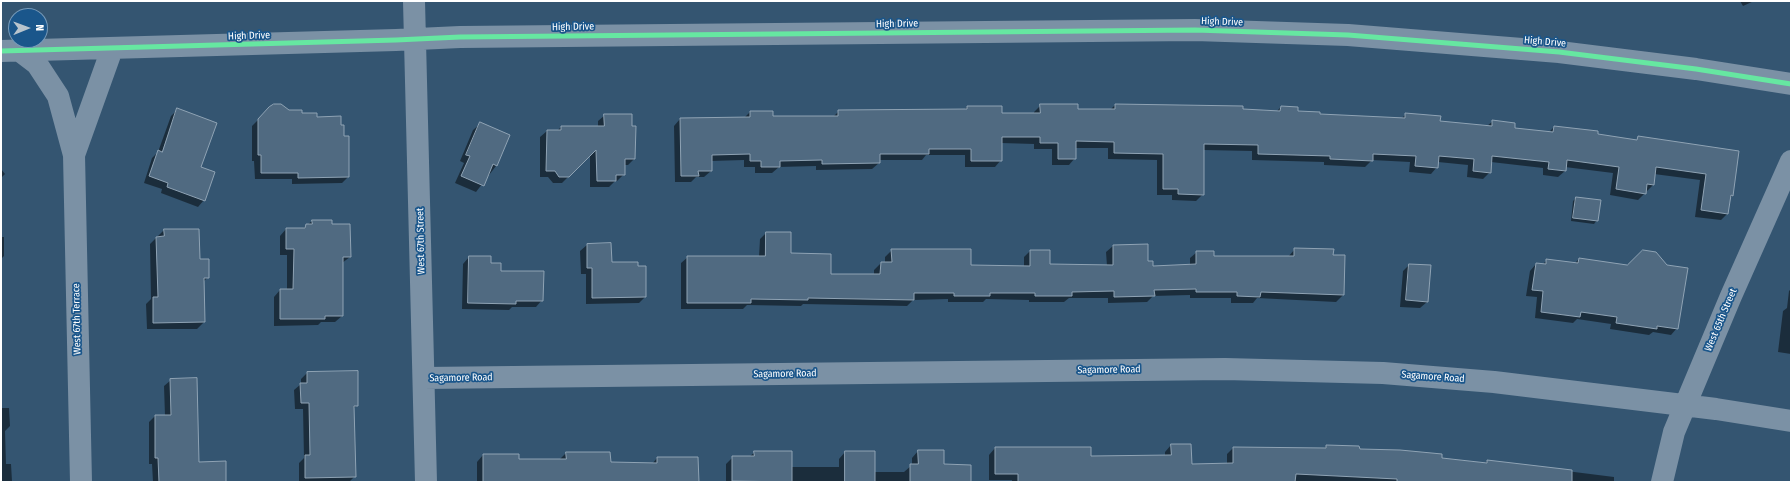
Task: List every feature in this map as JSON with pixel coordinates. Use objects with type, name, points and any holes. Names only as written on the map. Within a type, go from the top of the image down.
[{"type":"street","name":"West 67th Street","points":[[414,1],[426,482]]},
{"type":"street","name":"High Drive","points":[[11,51],[415,40],[460,37],[1186,30],[1332,34],[1559,52],[1696,69],[1791,84]]},
{"type":"street","name":"West 67th Terrace","points":[[74,155],[112,49]]},
{"type":"street","name":"West 67th Terrace","points":[[11,51],[37,64],[58,96],[74,155],[81,482]]},
{"type":"street","name":"West 65th Street","points":[[1662,482],[1674,432],[1731,296],[1791,161]]},
{"type":"street","name":"Sagamore Road","points":[[424,378],[1225,369],[1383,373],[1494,382],[1686,406],[1791,421]]},
{"type":"building","points":[[274,104],[281,104],[289,110],[302,110],[302,113],[317,113],[317,117],[341,116],[341,125],[344,125],[344,136],[349,136],[349,177],[298,178],[298,173],[261,173],[261,155],[258,155],[258,119],[269,107]]},
{"type":"building","points":[[1040,104],[1078,104],[1078,109],[1115,109],[1115,104],[1243,106],[1243,109],[1280,111],[1281,106],[1298,107],[1298,111],[1320,112],[1320,114],[1405,118],[1405,113],[1441,116],[1440,121],[1492,126],[1492,120],[1515,123],[1515,128],[1553,132],[1554,126],[1598,131],[1598,134],[1637,140],[1638,136],[1739,151],[1733,196],[1731,195],[1728,214],[1701,210],[1706,174],[1656,167],[1654,185],[1647,184],[1646,194],[1616,189],[1619,167],[1567,160],[1566,171],[1548,169],[1549,162],[1492,156],[1491,173],[1473,171],[1474,159],[1439,156],[1438,168],[1415,166],[1416,156],[1373,154],[1373,161],[1330,159],[1330,156],[1258,154],[1258,145],[1204,144],[1204,195],[1178,194],[1178,189],[1163,189],[1163,154],[1114,153],[1114,142],[1076,141],[1076,159],[1058,159],[1058,143],[1040,143],[1040,137],[1002,137],[1002,161],[971,161],[971,149],[929,149],[929,154],[880,154],[880,163],[822,164],[822,160],[780,161],[780,167],[761,167],[761,161],[750,161],[750,154],[712,155],[712,171],[698,171],[699,176],[681,176],[680,118],[750,117],[750,111],[773,111],[773,116],[838,116],[838,110],[967,109],[967,106],[1002,106],[1002,113],[1040,113]]},
{"type":"building","points":[[177,108],[217,123],[201,167],[215,172],[205,201],[167,187],[168,183],[149,176],[158,150],[162,152]]},
{"type":"building","points":[[604,114],[632,114],[632,126],[636,126],[635,159],[625,159],[625,175],[616,175],[616,181],[597,181],[596,150],[569,177],[559,177],[555,171],[546,171],[547,130],[561,130],[561,126],[604,126]]},
{"type":"building","points":[[480,122],[510,135],[497,166],[493,164],[484,186],[461,176],[470,156],[466,155]]},
{"type":"building","points":[[1576,197],[1601,200],[1598,221],[1573,218]]},
{"type":"building","points":[[312,220],[332,220],[332,224],[350,224],[351,257],[343,257],[343,316],[325,316],[325,319],[280,319],[280,289],[293,289],[294,249],[286,249],[286,228],[305,228],[306,224],[312,224]]},
{"type":"building","points":[[164,229],[199,229],[200,259],[209,259],[209,278],[204,278],[205,322],[153,323],[153,297],[158,297],[156,237],[164,236]]},
{"type":"building","points":[[766,232],[791,232],[791,253],[831,254],[831,274],[880,274],[881,262],[892,262],[891,249],[971,249],[971,265],[1030,266],[1030,250],[1050,250],[1050,264],[1113,265],[1113,245],[1148,244],[1148,261],[1153,261],[1153,266],[1196,264],[1196,251],[1214,251],[1214,256],[1294,256],[1294,248],[1334,249],[1333,255],[1345,255],[1344,295],[1261,292],[1260,297],[1237,296],[1237,292],[1196,292],[1196,289],[1154,290],[1155,296],[1114,297],[1114,291],[1072,292],[1072,296],[1035,296],[1035,293],[990,293],[990,296],[954,296],[954,293],[914,293],[914,300],[808,298],[808,300],[751,299],[751,303],[687,303],[687,256],[765,256]]},
{"type":"building","points":[[611,243],[612,262],[638,262],[638,266],[646,266],[646,297],[592,298],[592,268],[587,268],[587,244]]},
{"type":"building","points":[[1643,250],[1656,252],[1667,265],[1688,268],[1678,329],[1657,326],[1657,329],[1616,323],[1617,317],[1581,312],[1580,317],[1541,312],[1543,291],[1532,290],[1536,263],[1546,264],[1546,259],[1578,263],[1579,258],[1627,265]]},
{"type":"building","points":[[469,256],[491,256],[491,263],[501,263],[501,271],[544,271],[543,301],[516,301],[516,304],[468,303]]},
{"type":"building","points":[[1409,264],[1431,265],[1428,302],[1406,300]]},
{"type":"building","points":[[358,371],[358,406],[354,406],[356,477],[305,478],[305,455],[310,455],[309,403],[301,403],[300,383],[307,383],[307,372]]},
{"type":"building","points":[[197,378],[199,462],[226,461],[226,482],[159,482],[158,458],[155,458],[155,415],[171,415],[170,379]]},
{"type":"building","points":[[1171,444],[1191,444],[1192,464],[1233,463],[1233,447],[1326,448],[1326,445],[1359,446],[1360,449],[1400,450],[1442,454],[1442,458],[1487,463],[1487,460],[1572,470],[1572,482],[1397,482],[1397,479],[1296,474],[1295,482],[1018,482],[1018,474],[995,474],[995,447],[1091,447],[1091,456],[1171,455]]},
{"type":"building","points":[[918,450],[944,450],[944,464],[971,465],[971,482],[910,482],[910,464],[918,464]]},
{"type":"building","points":[[754,451],[792,451],[792,482],[732,481],[732,456],[754,456]]},
{"type":"building","points":[[845,451],[875,451],[875,482],[845,482]]},
{"type":"building","points":[[566,452],[610,452],[611,462],[657,463],[657,457],[698,457],[699,482],[483,482],[483,454],[519,454],[519,459],[566,459]]},
{"type":"cycle path","points":[[1,51],[460,37],[1195,30],[1348,35],[1559,52],[1696,69],[1791,84]]}]
